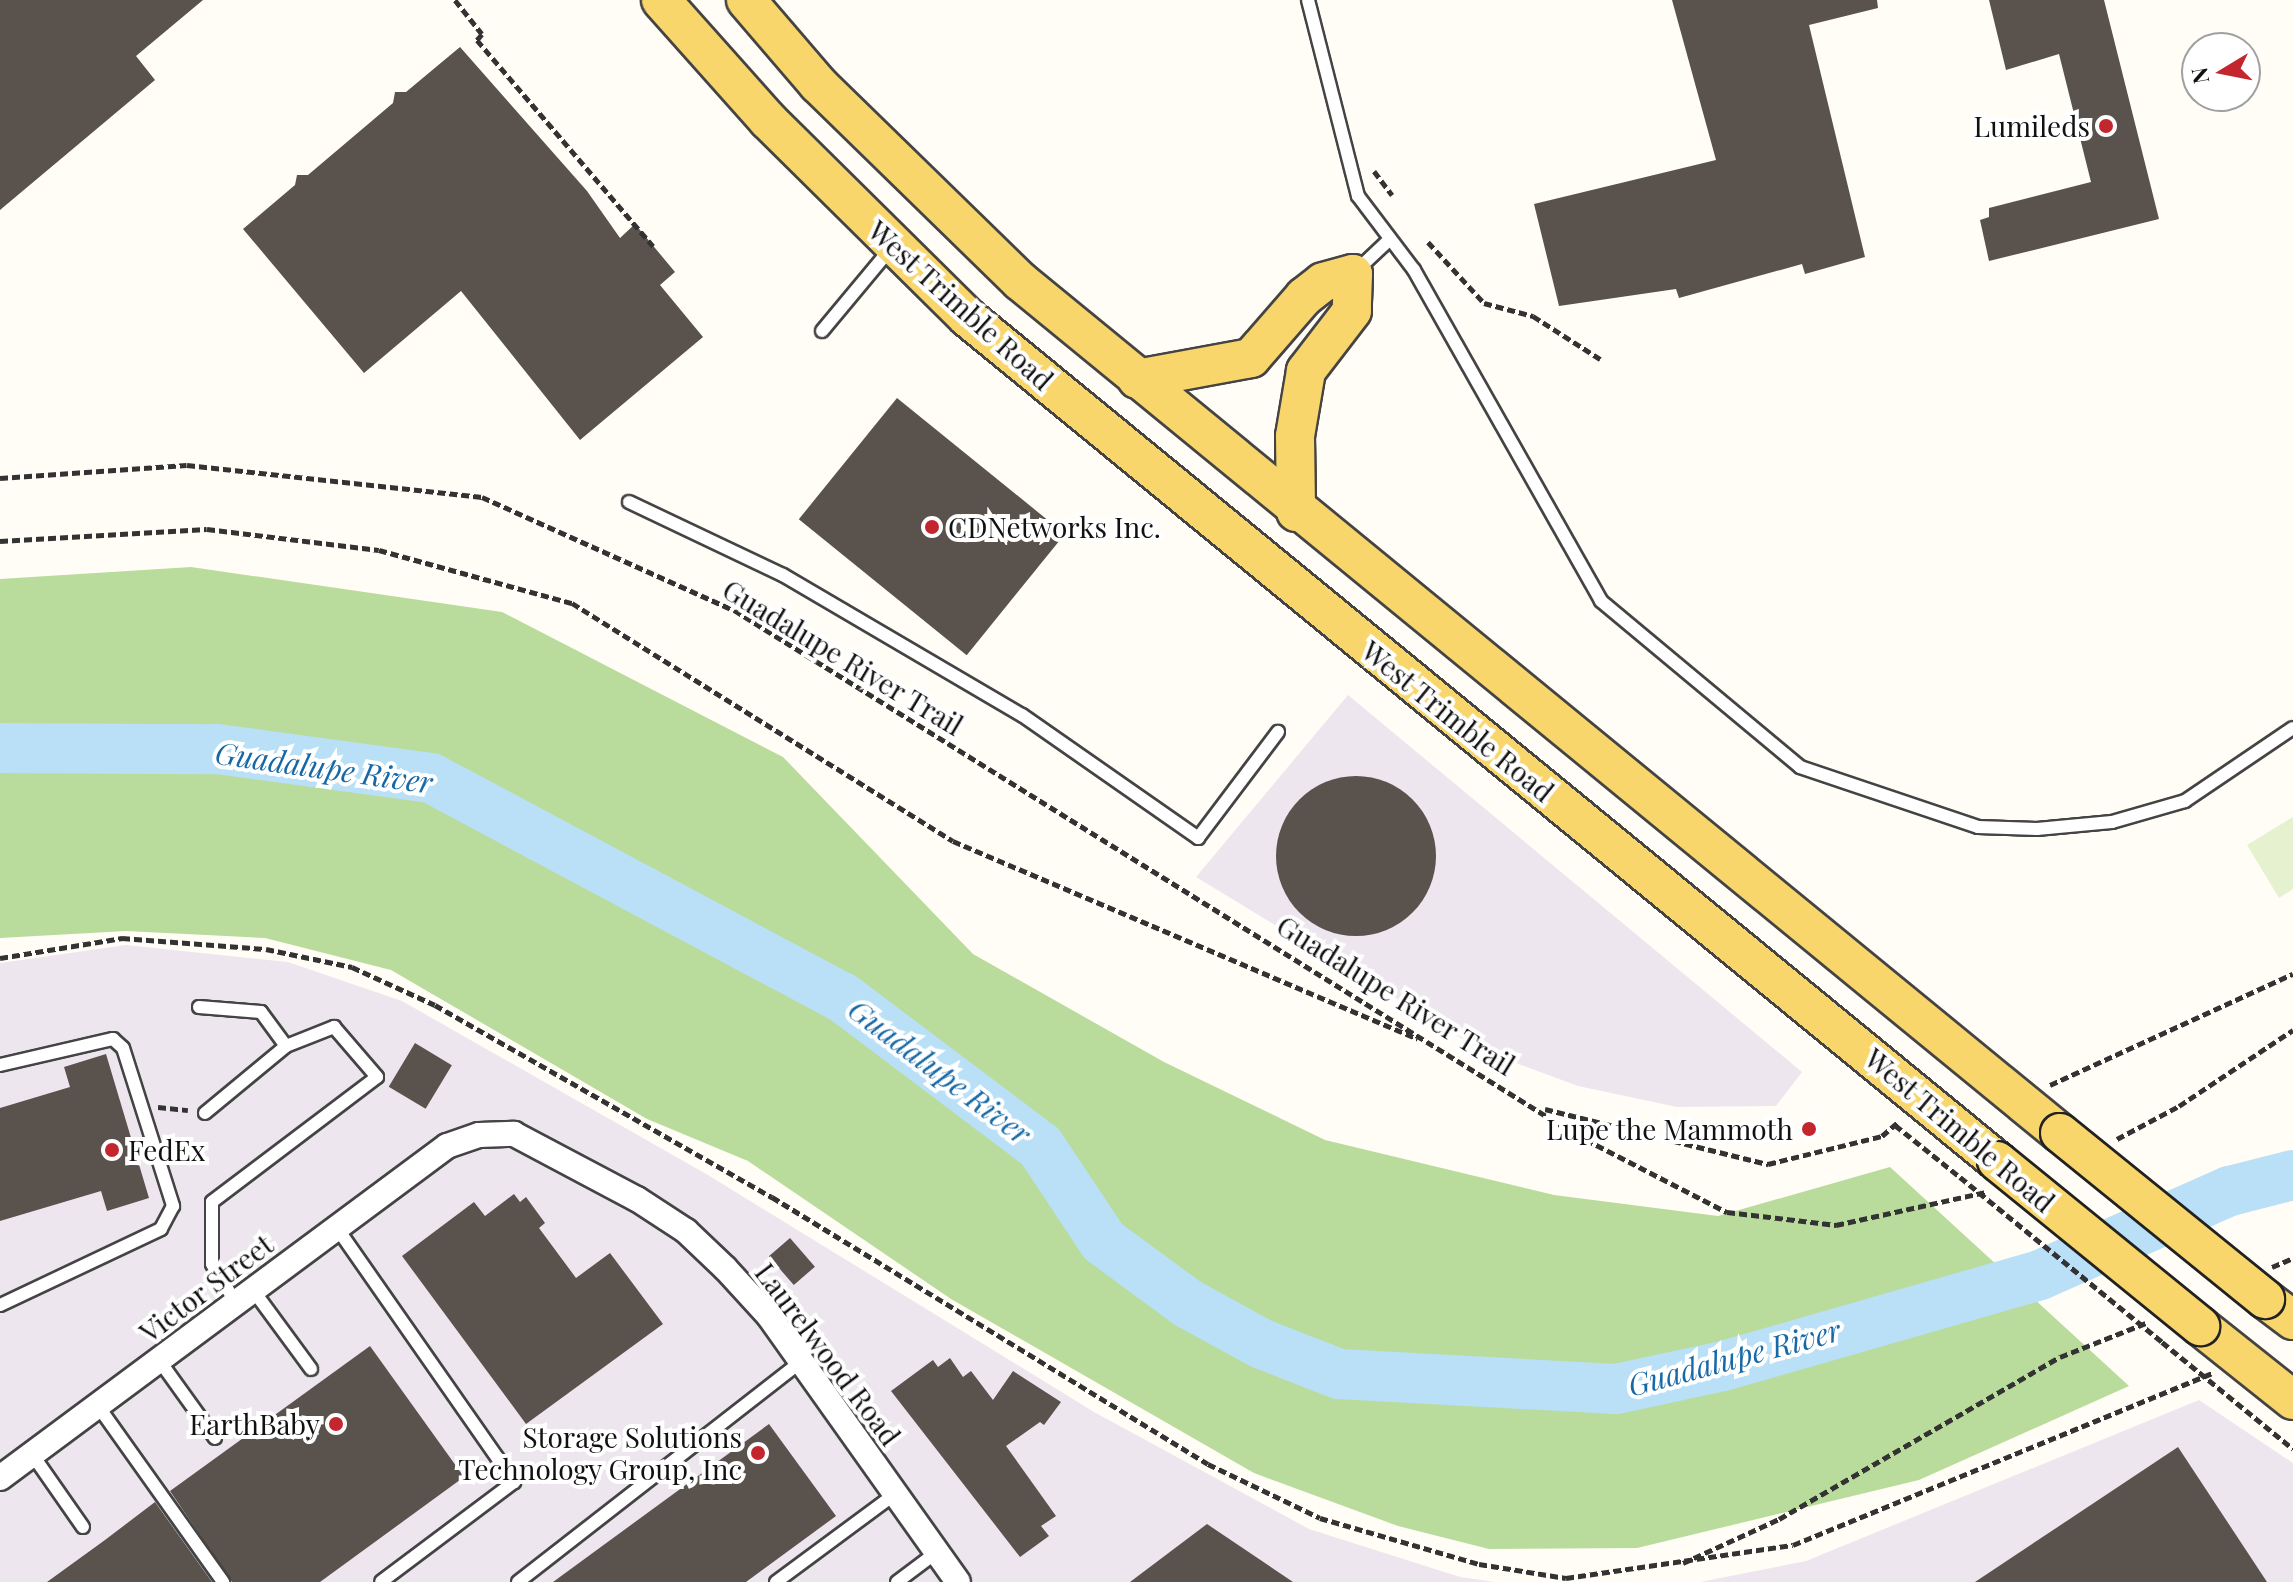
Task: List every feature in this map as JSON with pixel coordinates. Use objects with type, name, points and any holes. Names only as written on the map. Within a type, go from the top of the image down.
[{"type":"main road","name":"West Trimble Road","points":[[661,0],[893,246],[1087,419],[2293,1400]]},
{"type":"main road","name":"West Trimble Road","points":[[746,0],[818,84],[943,209],[1137,379],[1296,512],[2060,1133],[2274,1297]]},
{"type":"main road","points":[[1137,379],[1251,358],[1323,282],[1353,274],[1352,311],[1306,371],[1295,436],[1296,512]]},
{"type":"main road","points":[[1285,319],[1323,350]]},
{"type":"street","name":"Laurelwood Road","points":[[447,1146],[479,1135],[514,1134],[637,1199],[686,1231],[725,1268],[801,1362],[958,1582]]},
{"type":"street","name":"Victor Street","points":[[0,1478],[447,1146]]},
{"type":"lane","points":[[1308,0],[1358,196],[1414,270],[1601,601],[1800,767],[1978,827],[2037,829],[2112,822],[2185,801],[2293,728]]},
{"type":"lane","points":[[1353,274],[1390,239]]},
{"type":"lane","points":[[822,331],[893,246]]},
{"type":"lane","points":[[629,502],[783,575],[1022,715],[1198,838],[1278,732]]},
{"type":"lane","points":[[199,1007],[261,1012],[286,1046]]},
{"type":"lane","points":[[205,1113],[286,1046],[334,1027],[377,1077],[212,1202],[212,1264],[311,1369]]},
{"type":"lane","points":[[0,1065],[113,1039],[123,1048],[173,1206],[161,1229],[0,1305]]},
{"type":"lane","points":[[337,1228],[514,1482],[381,1582]]},
{"type":"lane","points":[[159,1360],[215,1438]]},
{"type":"lane","points":[[518,1582],[801,1362]]},
{"type":"lane","points":[[98,1406],[223,1582]]},
{"type":"lane","points":[[32,1454],[83,1527]]},
{"type":"lane","points":[[776,1582],[895,1494]]},
{"type":"lane","points":[[897,1582],[937,1552]]},
{"type":"path","points":[[455,0],[482,34],[477,40],[653,246]]},
{"type":"path","points":[[1428,242],[1484,303],[1533,316],[1600,359]]},
{"type":"path","name":"Guadalupe River Trail","points":[[0,478],[187,465],[482,497],[734,610],[1433,1045],[1541,1108],[1608,1153]]},
{"type":"path","points":[[0,541],[207,529],[379,550],[572,603],[953,841],[1433,1045]]},
{"type":"path","points":[[0,958],[122,938],[266,949],[352,967],[435,1005],[772,1197],[1101,1404],[1320,1518],[1398,1546],[1566,1578],[1676,1566],[1793,1545],[2242,1359]]},
{"type":"path","points":[[2019,1097],[2135,1051],[2293,974]]},
{"type":"path","name":"Guadalupe River Trail","points":[[1541,1108],[1768,1164],[1882,1136],[1923,1098]]},
{"type":"path","points":[[1895,1124],[2293,1449]]},
{"type":"path","points":[[2274,1297],[2293,1258]]},
{"type":"path","points":[[1676,1566],[1779,1519],[2060,1357],[2163,1315]]},
{"type":"shaded area","points":[[1348,695],[1802,1072],[1776,1106],[1677,1107],[1578,1086],[1481,1050],[1196,877]]},
{"type":"shaded area","points":[[126,945],[288,962],[402,1001],[708,1175],[1094,1412],[1309,1529],[1460,1577],[1495,1582],[0,1582],[0,963]]},
{"type":"shaded area","points":[[2199,1400],[2293,1463],[2293,1582],[1700,1582],[1806,1561]]},
{"type":"green space","points":[[191,567],[502,612],[783,757],[973,954],[1164,1062],[1325,1140],[1554,1195],[1718,1216],[1890,1167],[2129,1386],[1919,1480],[1637,1548],[1489,1549],[1398,1526],[1254,1473],[951,1299],[748,1161],[647,1119],[391,970],[265,938],[126,931],[0,938],[0,579]]},
{"type":"green space","points":[[2293,817],[2293,889],[2279,898],[2247,845]]},
{"type":"building","points":[[0,0],[203,0],[136,56],[155,80],[0,210]]},
{"type":"building","points":[[1672,0],[1877,0],[1878,8],[1809,25],[1865,257],[1805,274],[1802,264],[1679,298],[1676,289],[1559,306],[1534,204],[1716,160]]},
{"type":"building","name":"Lumileds","points":[[1989,0],[2104,0],[2159,219],[1989,261],[1980,220],[1989,217],[1989,208],[2091,182],[2059,54],[2006,70]]},
{"type":"building","points":[[460,47],[587,191],[620,238],[635,224],[675,272],[660,285],[703,337],[580,440],[461,291],[364,373],[243,229],[295,185],[297,175],[308,175],[393,103],[395,92],[406,92]]},
{"type":"building","name":"CDNetworks Inc.","points":[[897,398],[1065,534],[967,655],[799,519]]},
{"type":"building","points":[[1356,776],[1387,782],[1412,800],[1430,825],[1436,856],[1430,887],[1412,912],[1387,930],[1356,936],[1325,930],[1300,912],[1282,887],[1276,856],[1282,825],[1300,800],[1325,782]]},
{"type":"building","points":[[415,1043],[452,1065],[426,1109],[389,1087]]},
{"type":"building","points":[[106,1054],[149,1198],[107,1211],[101,1191],[0,1221],[0,1108],[70,1087],[64,1067]]},
{"type":"building","points":[[514,1194],[520,1202],[526,1197],[545,1223],[539,1228],[576,1278],[610,1253],[663,1324],[526,1424],[402,1256],[474,1202],[485,1216]]},
{"type":"building","points":[[790,1238],[815,1267],[794,1285],[769,1256]]},
{"type":"building","points":[[370,1346],[464,1477],[320,1582],[232,1582],[170,1491]]},
{"type":"building","points":[[950,1358],[963,1377],[971,1371],[993,1400],[1013,1371],[1061,1402],[1044,1425],[1040,1422],[1006,1446],[1056,1516],[1041,1526],[1049,1536],[1020,1557],[891,1391],[933,1360],[938,1367]]},
{"type":"building","points":[[769,1424],[836,1516],[746,1582],[553,1582]]},
{"type":"building","points":[[2178,1447],[2267,1582],[1975,1582]]},
{"type":"building","points":[[155,1502],[212,1582],[47,1582],[105,1540]]},
{"type":"building","points":[[1207,1524],[1293,1582],[1130,1582]]},
{"type":"waterway","name":"Guadalupe River","points":[[0,748],[217,749],[431,778],[842,997],[1040,1146],[1103,1241],[1187,1303],[1262,1344],[1339,1374],[1616,1389],[1723,1366],[2040,1275],[2230,1191],[2293,1175]]},
{"type":"place","name":"Lumileds","points":[[2106,126]]},
{"type":"place","name":"CDNetworks Inc.","points":[[932,527]]},
{"type":"place","name":"Lupe the Mammoth","points":[[1809,1129]]},
{"type":"place","name":"FedEx","points":[[112,1150]]},
{"type":"place","name":"EarthBaby","points":[[336,1424]]},
{"type":"place","name":"Storage Solutions Technology Group, Inc","points":[[758,1453]]}]
